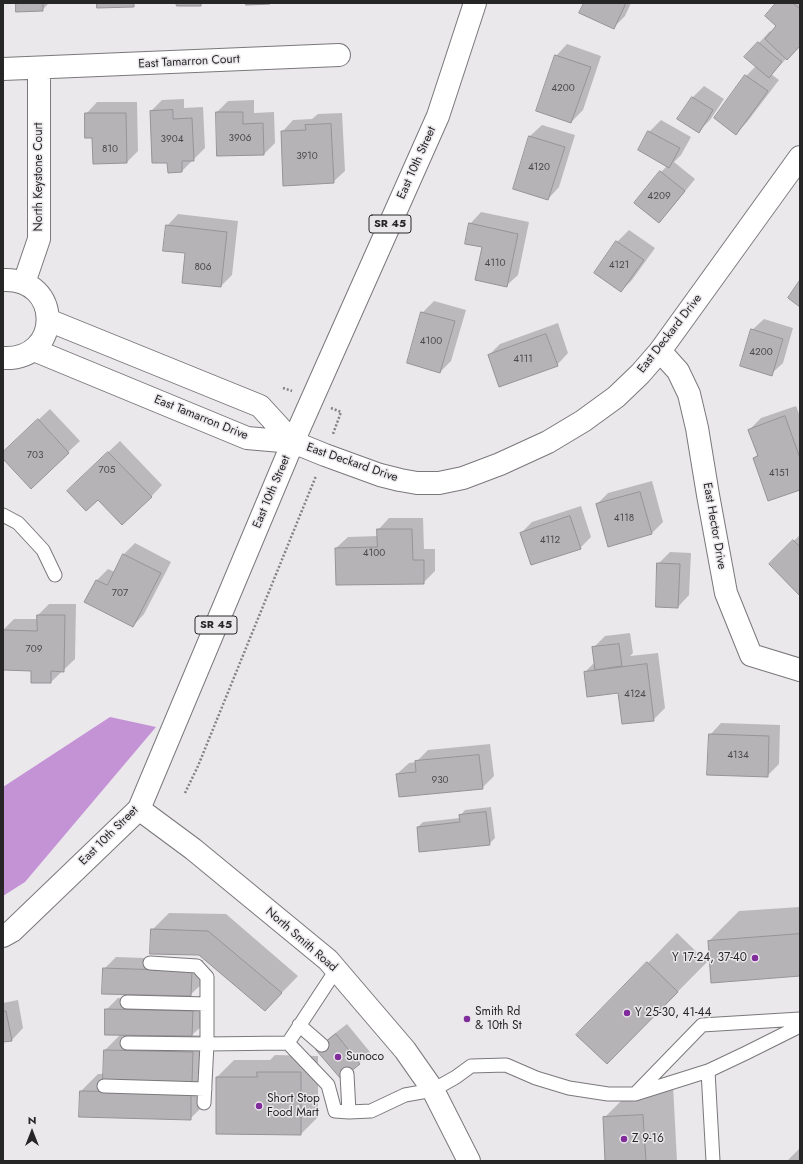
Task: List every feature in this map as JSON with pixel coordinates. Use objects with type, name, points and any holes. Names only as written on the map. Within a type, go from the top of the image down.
[{"type":"street","name":"East 10th Street","points":[[3,936],[12,931],[139,809],[293,442],[438,116],[475,3]]},
{"type":"street","name":"East Tamarron Court","points":[[39,68],[339,55]]},
{"type":"street","points":[[3,69],[39,68]]},
{"type":"street","name":"North Keystone Court","points":[[13,282],[39,239],[39,68]]},
{"type":"street","name":"East Deckard Drive","points":[[293,442],[380,475],[417,483],[439,483],[463,478],[500,464],[548,442],[583,421],[616,397],[640,374],[660,351],[800,157]]},
{"type":"street","points":[[3,358],[18,357],[34,350],[42,341],[47,331],[47,308],[42,297],[34,289],[13,282]]},
{"type":"street","points":[[48,320],[260,406],[293,442]]},
{"type":"street","name":"East Tamarron Drive","points":[[34,350],[247,438],[293,442]]},
{"type":"street","name":"East Hector Drive","points":[[660,351],[678,371],[689,394],[697,428],[726,594],[751,655],[800,670]]},
{"type":"street","name":"North Smith Road","points":[[139,809],[193,849],[328,960],[405,1050],[433,1090],[469,1161]]},
{"type":"lane","points":[[3,515],[18,523],[43,550],[55,575]]},
{"type":"lane","points":[[150,963],[197,966],[207,977],[207,1044],[204,1103]]},
{"type":"lane","points":[[288,1042],[336,970]]},
{"type":"lane","points":[[126,1002],[207,1004]]},
{"type":"lane","points":[[635,1094],[702,1026],[800,1019]]},
{"type":"lane","points":[[299,1026],[322,1045]]},
{"type":"lane","points":[[127,1042],[207,1044],[288,1042],[328,1084],[335,1111],[349,1112],[371,1111],[405,1095],[433,1090],[456,1077],[471,1066],[506,1065],[536,1078],[569,1088],[608,1094],[635,1094],[708,1071],[746,1054],[800,1026]]},
{"type":"lane","points":[[708,1071],[713,1161]]},
{"type":"lane","points":[[347,1074],[349,1112]]},
{"type":"lane","points":[[104,1086],[204,1089]]},
{"type":"path","points":[[334,410],[341,412],[335,429]]},
{"type":"path","points":[[185,793],[198,766],[318,472]]},
{"type":"shaded area","points":[[110,717],[156,727],[25,882],[3,896],[3,787]]},
{"type":"building","points":[[16,3],[43,3],[43,11],[16,12]]},
{"type":"building","points":[[97,3],[134,3],[134,7],[97,8]]},
{"type":"building","points":[[176,3],[201,3],[201,6],[177,6]]},
{"type":"building","points":[[246,3],[270,3],[270,4],[246,5]]},
{"type":"building","points":[[584,3],[626,3],[614,29],[579,13]]},
{"type":"building","points":[[776,3],[793,3],[800,9],[800,46],[787,60],[765,39],[776,26],[765,16]]},
{"type":"building","points":[[758,42],[782,62],[769,78],[744,57]]},
{"type":"building","points":[[555,55],[591,67],[571,123],[536,111]]},
{"type":"building","points":[[745,75],[768,91],[736,135],[714,118]]},
{"type":"building","points":[[692,97],[713,110],[699,133],[677,119]]},
{"type":"building","points":[[173,110],[173,119],[192,118],[194,161],[182,161],[182,172],[168,173],[167,163],[152,163],[150,111]]},
{"type":"building","points":[[216,112],[243,112],[243,124],[263,123],[264,155],[217,156]]},
{"type":"building","points":[[85,113],[126,113],[127,163],[93,164],[92,138],[85,138]]},
{"type":"building","points":[[331,124],[334,183],[283,186],[281,131],[306,130],[305,125]]},
{"type":"building","points":[[648,131],[680,148],[669,168],[638,150]]},
{"type":"building","points":[[529,136],[565,147],[548,200],[513,189]]},
{"type":"building","points":[[660,171],[685,191],[659,223],[634,203]]},
{"type":"building","points":[[469,223],[518,234],[507,287],[475,280],[482,247],[465,244]]},
{"type":"building","points":[[166,225],[227,232],[221,287],[182,283],[185,253],[163,251]]},
{"type":"building","points":[[616,241],[644,260],[621,292],[594,273]]},
{"type":"building","points":[[800,280],[800,307],[788,298]]},
{"type":"building","points":[[421,312],[455,321],[440,373],[407,363]]},
{"type":"building","points":[[751,329],[783,339],[772,376],[740,366]]},
{"type":"building","points":[[546,334],[558,366],[499,387],[488,355]]},
{"type":"building","points":[[785,416],[800,458],[800,490],[768,501],[753,458],[758,456],[748,430]]},
{"type":"building","points":[[38,419],[69,453],[31,489],[3,459],[3,452]]},
{"type":"building","points":[[108,452],[152,497],[122,525],[98,500],[86,511],[67,491]]},
{"type":"building","points":[[640,492],[652,534],[608,547],[596,504]]},
{"type":"building","points":[[570,516],[581,549],[531,565],[520,533]]},
{"type":"building","points":[[377,529],[412,529],[413,560],[424,560],[424,584],[336,585],[335,548],[377,547]]},
{"type":"building","points":[[793,540],[800,547],[800,596],[769,564]]},
{"type":"building","points":[[123,554],[161,573],[133,627],[84,602],[96,580],[107,585]]},
{"type":"building","points":[[657,563],[680,564],[678,608],[656,607]]},
{"type":"building","points":[[37,615],[65,615],[64,672],[51,671],[51,683],[31,683],[31,671],[3,670],[3,630],[37,631]]},
{"type":"building","points":[[619,644],[622,666],[595,670],[592,647]]},
{"type":"building","points":[[647,664],[654,721],[622,724],[618,693],[587,697],[584,672]]},
{"type":"building","points":[[709,734],[769,736],[768,777],[707,775]]},
{"type":"building","points":[[479,755],[483,789],[399,797],[396,774],[416,772],[415,761]]},
{"type":"building","points":[[486,812],[490,845],[419,852],[417,827],[460,822],[459,815]]},
{"type":"building","points":[[151,929],[208,931],[282,993],[265,1011],[199,955],[150,954]]},
{"type":"building","name":"Y 17-24, 37-40","points":[[800,934],[800,976],[711,983],[708,941]]},
{"type":"building","name":"Y 25-30, 41-44","points":[[647,962],[678,992],[607,1064],[576,1035]]},
{"type":"building","points":[[103,968],[192,971],[191,996],[102,994]]},
{"type":"building","points":[[105,1009],[193,1011],[192,1036],[105,1035]]},
{"type":"building","points":[[3,1011],[6,1011],[12,1041],[3,1042]]},
{"type":"building","name":"Sunoco","points":[[336,1034],[360,1064],[341,1079],[316,1050]]},
{"type":"building","points":[[104,1050],[193,1052],[192,1083],[103,1080]]},
{"type":"building","name":"Short Stop Food Mart","points":[[257,1072],[301,1072],[301,1135],[216,1134],[216,1077],[257,1077]]},
{"type":"building","points":[[80,1091],[191,1093],[191,1120],[79,1117]]},
{"type":"building","name":"Z 9-16","points":[[643,1115],[646,1161],[605,1161],[603,1117]]},
{"type":"place","name":"Y 17-24, 37-40","points":[[755,958]]},
{"type":"place","name":"Y 25-30, 41-44","points":[[627,1013]]},
{"type":"place","name":"Smith Rd & 10th St","points":[[467,1019]]},
{"type":"place","name":"Sunoco","points":[[338,1057]]},
{"type":"place","name":"Short Stop Food Mart","points":[[259,1106]]},
{"type":"place","name":"Z 9-16","points":[[624,1139]]}]
